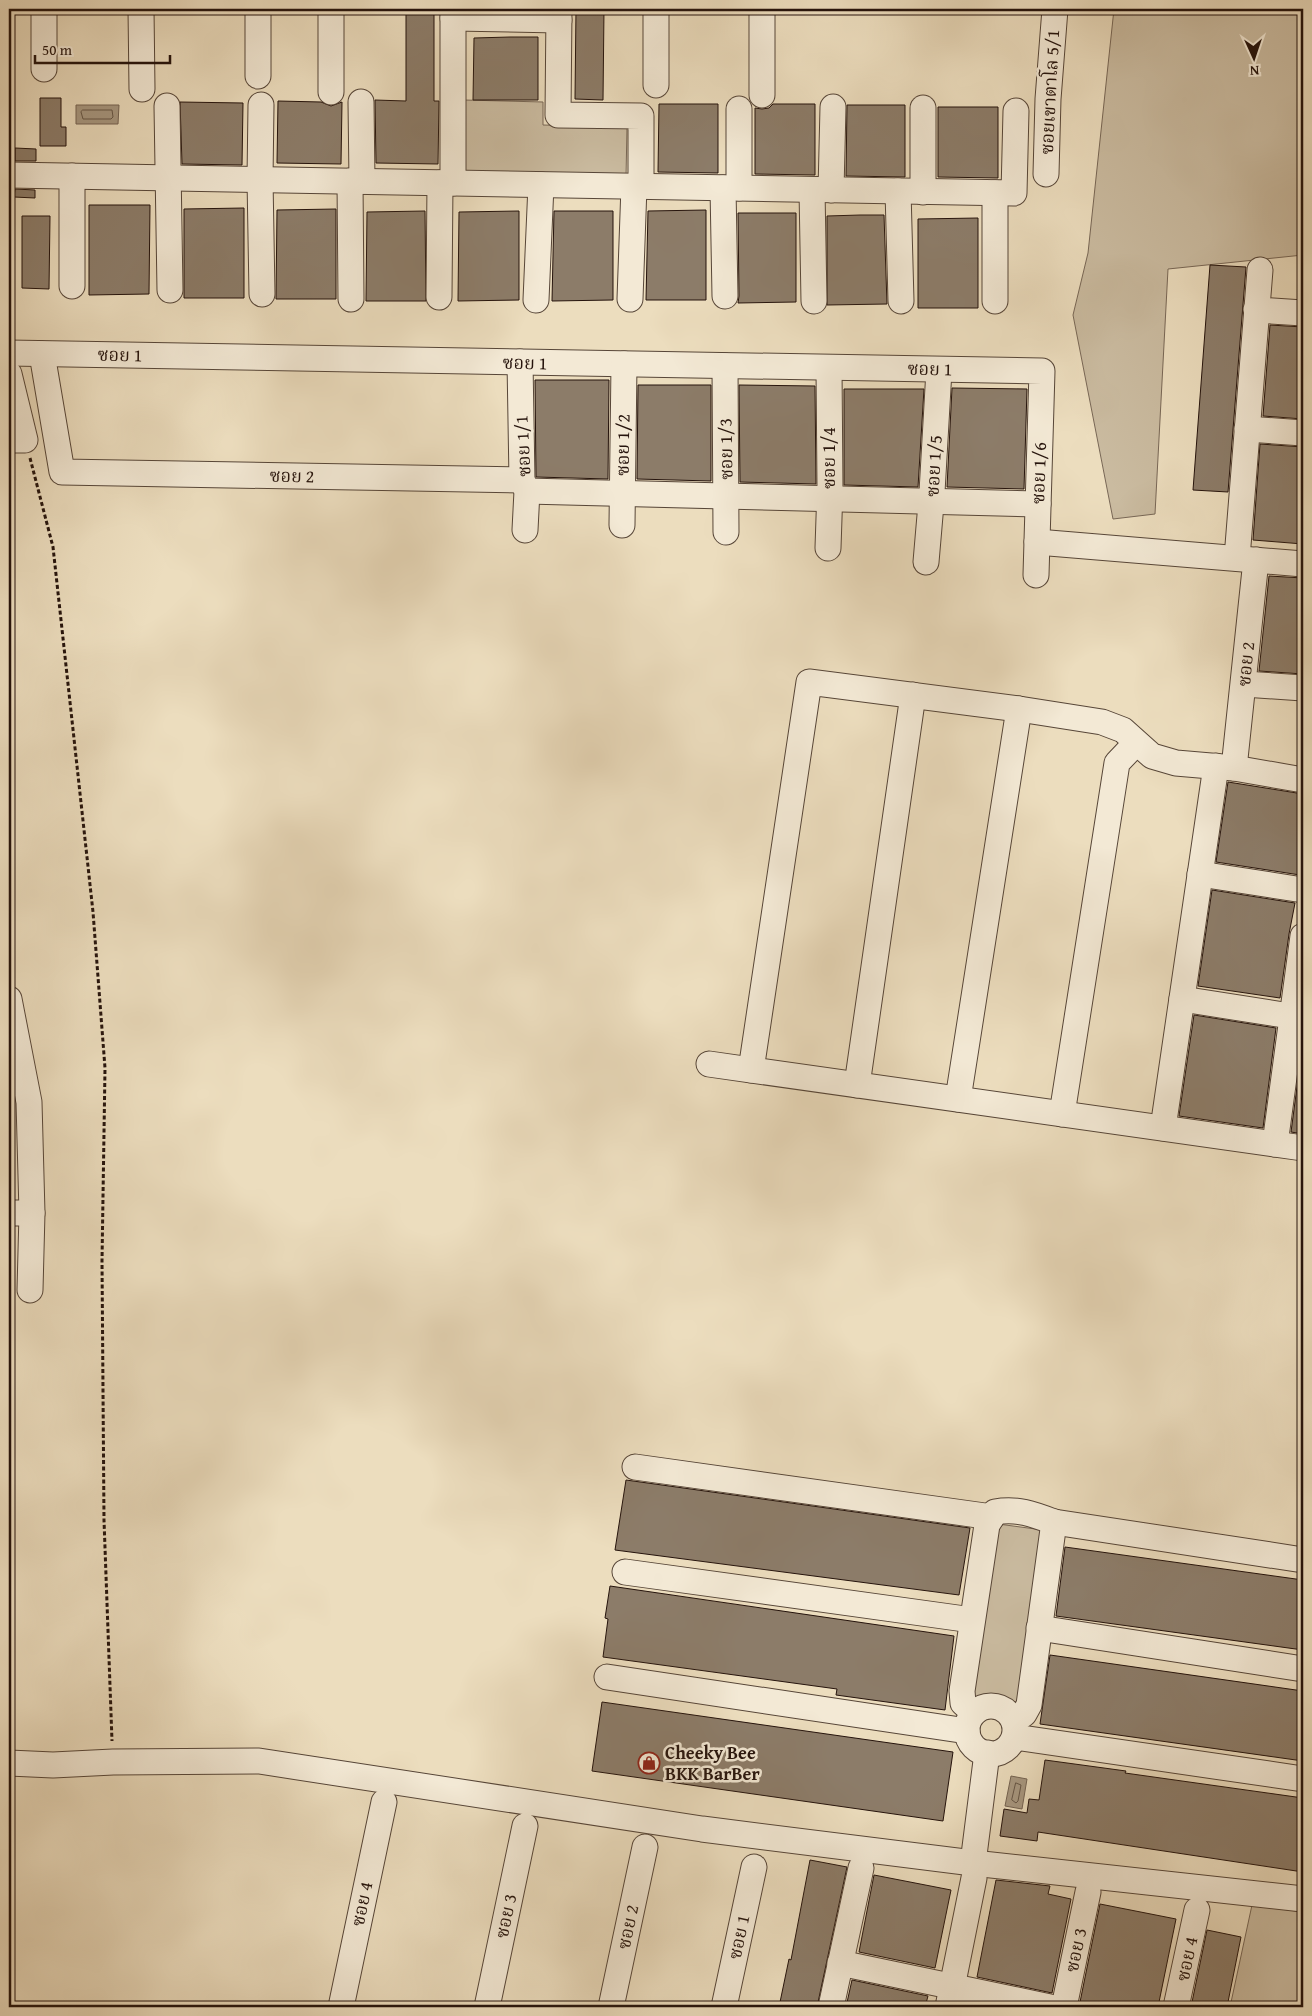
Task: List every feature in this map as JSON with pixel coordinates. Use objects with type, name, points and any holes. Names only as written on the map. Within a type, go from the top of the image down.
[{"type":"street","points":[[44,9],[44,69]]},
{"type":"street","points":[[141,9],[142,89]]},
{"type":"street","points":[[258,9],[258,76]]},
{"type":"street","points":[[331,9],[331,92]]},
{"type":"street","points":[[656,9],[656,85]]},
{"type":"street","points":[[762,9],[762,95]]},
{"type":"street","name":"ซอยเขาตาโล 5/1","points":[[1046,174],[1048,99],[1055,9]]},
{"type":"street","points":[[439,297],[447,183],[454,13],[559,14],[558,115],[641,116],[630,299]]},
{"type":"street","points":[[351,299],[361,102]]},
{"type":"street","points":[[261,105],[262,294]]},
{"type":"street","points":[[167,106],[170,290]]},
{"type":"street","points":[[814,301],[821,190],[833,107]]},
{"type":"street","points":[[922,192],[923,108]]},
{"type":"street","points":[[725,296],[731,188],[738,109]]},
{"type":"street","points":[[9,175],[1014,194],[1016,111]]},
{"type":"street","points":[[72,176],[72,286]]},
{"type":"street","points":[[536,300],[540,184]]},
{"type":"street","points":[[898,191],[901,301]]},
{"type":"street","points":[[995,193],[995,300]]},
{"type":"street","points":[[1246,559],[1248,429],[1260,270]]},
{"type":"street","points":[[1256,310],[1303,313]]},
{"type":"street","name":"ซอย 1","points":[[9,353],[43,362]]},
{"type":"street","name":"ซอย 1","points":[[9,370],[43,362],[520,362],[1042,371]]},
{"type":"street","name":"ซอย 2","points":[[43,362],[62,472],[524,486],[623,494],[1038,504]]},
{"type":"street","name":"ซอย 1/1","points":[[520,362],[525,530]]},
{"type":"street","name":"ซอย 1/2","points":[[622,525],[624,364]]},
{"type":"street","name":"ซอย 1/3","points":[[725,366],[726,532]]},
{"type":"street","name":"ซอย 1/4","points":[[828,548],[829,368]]},
{"type":"street","name":"ซอย 1/5","points":[[926,562],[932,502],[939,370]]},
{"type":"street","name":"ซอย 1/6","points":[[1036,575],[1042,371]]},
{"type":"street","points":[[9,374],[17,440]]},
{"type":"street","points":[[1248,429],[1303,433]]},
{"type":"street","points":[[1037,542],[1303,564]]},
{"type":"street","name":"ซอย 2","points":[[1163,1128],[1200,874],[1244,684],[1246,559]]},
{"type":"street","points":[[751,1070],[809,682],[1018,709],[1102,722],[1123,730],[1136,744],[1152,756],[1176,763],[1225,767],[1303,780]]},
{"type":"street","points":[[1244,684],[1303,688]]},
{"type":"street","points":[[856,1085],[913,696]]},
{"type":"street","points":[[958,1099],[1018,709]]},
{"type":"street","points":[[1062,1114],[1117,763],[1136,744]]},
{"type":"street","points":[[1200,874],[1303,890]]},
{"type":"street","points":[[1275,1144],[1298,1017],[1303,936]]},
{"type":"street","points":[[9,999],[19,1102],[21,1213],[30,1290]]},
{"type":"street","points":[[1182,999],[1298,1017]]},
{"type":"street","points":[[709,1064],[1303,1148]]},
{"type":"street","points":[[635,1467],[992,1517]]},
{"type":"street","points":[[1054,1522],[1029,1705],[1014,1729],[1006,1750],[998,1753],[986,1753],[976,1748],[970,1742],[971,1722],[963,1703],[962,1691],[987,1525],[995,1512],[1008,1510],[1029,1512],[1054,1522],[1303,1560]]},
{"type":"street","points":[[625,1572],[972,1620]]},
{"type":"street","points":[[1039,1628],[1303,1668]]},
{"type":"street","points":[[607,1677],[971,1722]]},
{"type":"street","points":[[971,1722],[981,1708],[996,1706],[1010,1714],[1014,1729]]},
{"type":"street","points":[[1014,1729],[1303,1779]]},
{"type":"street","points":[[950,1997],[973,1870],[986,1753]]},
{"type":"street","points":[[9,1763],[54,1765],[113,1762],[259,1761],[973,1870],[1303,1899]]},
{"type":"street","name":"ซอย 4","points":[[340,2007],[384,1802]]},
{"type":"street","name":"ซอย 3","points":[[487,2007],[525,1826]]},
{"type":"street","name":"ซอย 2","points":[[610,2007],[645,1847]]},
{"type":"street","name":"ซอย 1","points":[[724,2007],[754,1867]]},
{"type":"street","points":[[831,2007],[861,1868]]},
{"type":"street","name":"ซอย 3","points":[[1064,2007],[1088,1892]]},
{"type":"street","name":"ซอย 4","points":[[1176,2007],[1197,1910]]},
{"type":"street","points":[[840,1963],[950,1997],[1050,2007]]},
{"type":"path","points":[[17,440],[53,547],[93,912],[105,1068],[102,1261],[104,1520],[113,1762]]},
{"type":"shaded area","points":[[1114,9],[1303,9],[1303,255],[1168,269],[1155,514],[1113,519],[1073,315],[1088,253]]},
{"type":"shaded area","points":[[464,100],[543,102],[543,125],[627,127],[626,177],[462,173]]},
{"type":"shaded area","points":[[998,1524],[1043,1530],[1017,1702],[972,1696]]},
{"type":"shaded area","points":[[1252,1905],[1303,1912],[1303,2007],[1230,2007]]},
{"type":"water","points":[[76,105],[119,105],[118,124],[76,124]]},
{"type":"water","points":[[1011,1776],[1027,1779],[1022,1809],[1005,1806]]},
{"type":"building","points":[[406,9],[434,9],[434,101],[439,101],[438,164],[376,163],[375,100],[406,101]]},
{"type":"building","points":[[576,9],[604,9],[603,100],[575,99]]},
{"type":"building","points":[[538,37],[538,100],[473,100],[474,38]]},
{"type":"building","points":[[40,98],[61,98],[61,127],[66,127],[66,146],[40,146]]},
{"type":"building","points":[[278,101],[321,102],[331,106],[342,102],[341,164],[277,163]]},
{"type":"building","points":[[180,102],[243,103],[242,165],[182,164]]},
{"type":"building","points":[[659,104],[718,104],[718,173],[658,172]]},
{"type":"building","points":[[773,104],[815,104],[815,175],[755,174],[755,108],[769,108]]},
{"type":"building","points":[[847,105],[905,105],[905,177],[846,176]]},
{"type":"building","points":[[938,107],[998,107],[998,178],[938,177]]},
{"type":"building","points":[[15,148],[36,149],[36,161],[15,161]]},
{"type":"building","points":[[15,189],[35,190],[35,198],[14,197]]},
{"type":"building","points":[[89,205],[150,205],[149,294],[89,295]]},
{"type":"building","points":[[244,208],[244,298],[184,298],[184,209]]},
{"type":"building","points":[[336,209],[336,299],[276,299],[277,210]]},
{"type":"building","points":[[706,210],[706,300],[646,300],[648,211]]},
{"type":"building","points":[[425,211],[426,301],[366,301],[367,212]]},
{"type":"building","points":[[519,211],[519,300],[458,301],[459,212]]},
{"type":"building","points":[[554,211],[613,211],[613,300],[552,301]]},
{"type":"building","points":[[738,213],[796,213],[796,302],[738,303]]},
{"type":"building","points":[[884,215],[887,304],[827,305],[827,216]]},
{"type":"building","points":[[22,216],[50,216],[49,289],[22,288]]},
{"type":"building","points":[[978,218],[978,308],[918,308],[918,219]]},
{"type":"building","points":[[1210,265],[1246,267],[1228,492],[1193,490]]},
{"type":"building","points":[[1270,325],[1303,327],[1303,419],[1263,416]]},
{"type":"building","points":[[535,380],[609,380],[608,479],[536,477]]},
{"type":"building","points":[[638,385],[711,385],[711,481],[637,479]]},
{"type":"building","points":[[739,385],[815,386],[816,484],[740,482]]},
{"type":"building","points":[[952,388],[1027,389],[1024,489],[947,487]]},
{"type":"building","points":[[844,389],[924,389],[918,487],[844,485]]},
{"type":"building","points":[[1260,444],[1303,447],[1303,544],[1253,540]]},
{"type":"building","points":[[1269,576],[1303,578],[1303,674],[1259,671]]},
{"type":"building","points":[[1228,782],[1303,794],[1303,854],[1300,875],[1216,862]]},
{"type":"building","points":[[1212,890],[1295,903],[1280,998],[1198,986]]},
{"type":"building","points":[[1194,1015],[1276,1028],[1263,1128],[1179,1116]]},
{"type":"building","points":[[1303,1042],[1303,1134],[1291,1132]]},
{"type":"building","points":[[626,1480],[970,1528],[959,1595],[615,1550]]},
{"type":"building","points":[[1065,1547],[1303,1580],[1303,1650],[1056,1616]]},
{"type":"building","points":[[610,1586],[954,1636],[945,1710],[836,1695],[837,1689],[603,1657],[608,1619],[605,1618]]},
{"type":"building","points":[[1050,1655],[1303,1691],[1303,1761],[1040,1724]]},
{"type":"building","points":[[602,1702],[953,1752],[943,1821],[592,1771]]},
{"type":"building","points":[[1045,1760],[1303,1798],[1303,1872],[1038,1832],[1037,1841],[1000,1836],[1004,1809],[1027,1813],[1029,1799],[1039,1800]]},
{"type":"building","points":[[810,1860],[847,1867],[817,2007],[779,2007],[789,1959],[791,1960]]},
{"type":"building","points":[[874,1875],[951,1890],[935,1968],[859,1952]]},
{"type":"building","points":[[996,1880],[1050,1886],[1048,1894],[1071,1899],[1052,1993],[977,1977]]},
{"type":"building","points":[[1100,1904],[1176,1919],[1158,2007],[1079,2007]]},
{"type":"building","points":[[1207,1930],[1241,1937],[1227,2007],[1191,2007]]},
{"type":"building","points":[[852,1980],[928,1996],[925,2007],[846,2007]]},
{"type":"place","name":"Cheeky Bee BKK BarBer","points":[[649,1763]]}]
